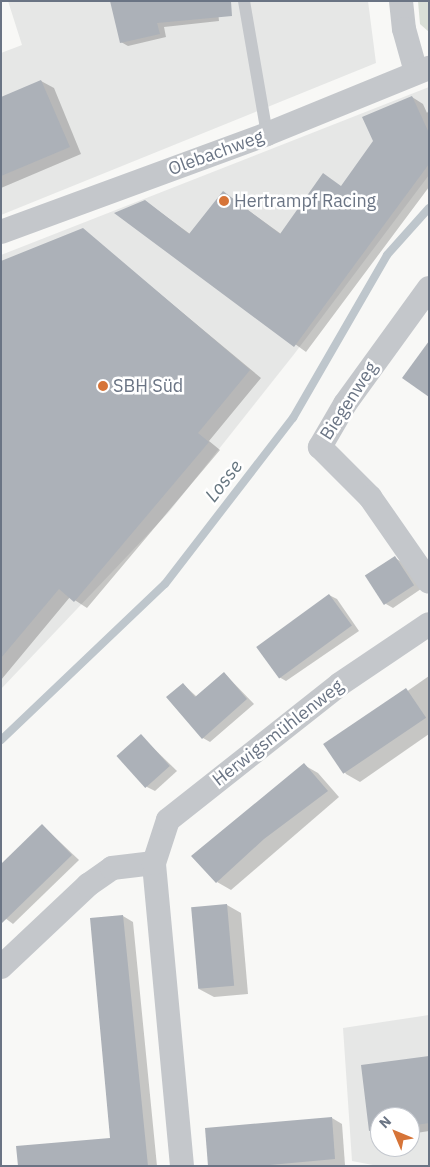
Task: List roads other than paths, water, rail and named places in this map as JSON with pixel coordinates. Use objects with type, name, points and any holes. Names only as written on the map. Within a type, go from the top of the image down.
[{"type":"street","points":[[401,1],[404,29],[423,70]]},
{"type":"street","name":"Olebachweg","points":[[1,232],[267,134],[423,70]]},
{"type":"street","name":"Biegenweg","points":[[429,288],[350,396],[320,447],[370,497],[429,582]]},
{"type":"street","name":"Herwigsmühlenweg","points":[[182,1166],[154,863],[168,820],[340,684],[429,624]]},
{"type":"street","points":[[1,967],[88,885],[112,868],[154,863]]},
{"type":"lane","points":[[244,1],[267,134]]},
{"type":"waterway","name":"Losse","points":[[1,740],[165,584],[293,418],[387,255],[429,208]]},
{"type":"place","name":"Hertrampf Racing","points":[[224,201]]},
{"type":"place","name":"SBH Süd","points":[[103,386]]}]
